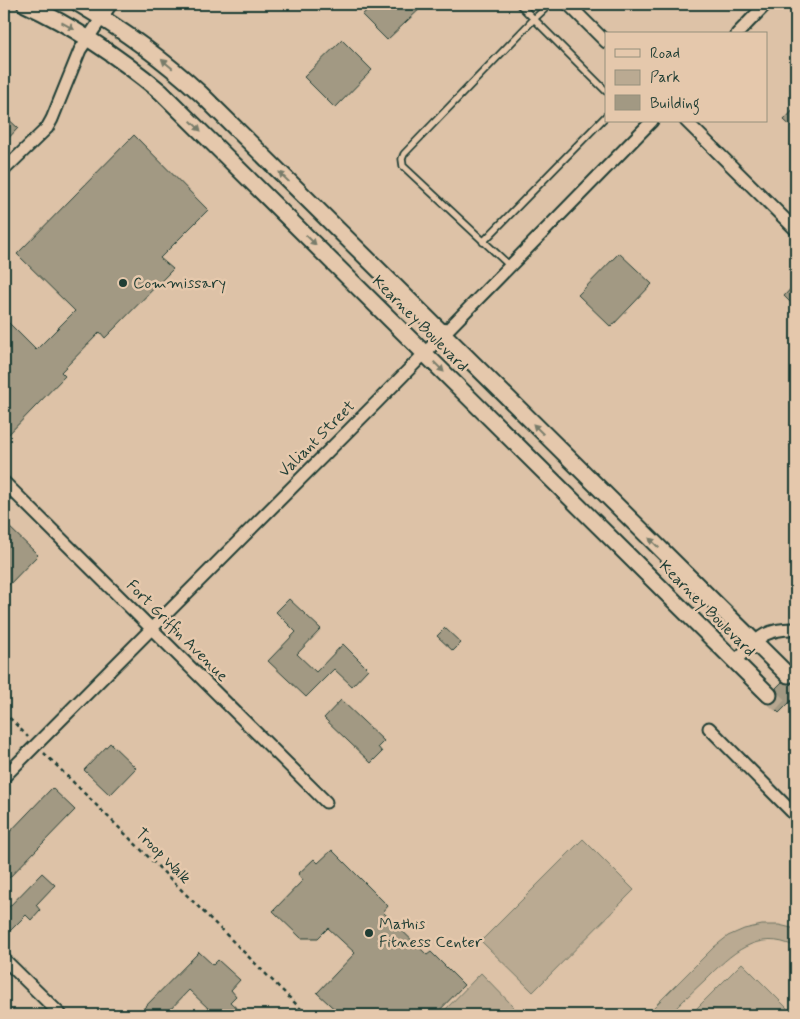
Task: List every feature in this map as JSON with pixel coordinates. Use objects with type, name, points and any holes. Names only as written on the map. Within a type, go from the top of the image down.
[{"type":"street","name":"Kearney Boulevard","points":[[25,4],[88,37],[138,73],[174,104],[769,695]]},
{"type":"street","name":"Kearney Boulevard","points":[[79,4],[102,17],[157,56],[201,94],[788,676]]},
{"type":"street","points":[[4,170],[47,128],[77,58],[88,37],[111,4]]},
{"type":"street","points":[[568,4],[605,41]]},
{"type":"street","points":[[739,32],[766,4]]},
{"type":"street","name":"Valiant Street","points":[[4,777],[651,122]]},
{"type":"street","points":[[687,122],[796,230]]},
{"type":"street","name":"Fort Griffin Avenue","points":[[4,482],[326,802]]},
{"type":"street","points":[[735,661],[766,634],[781,628],[796,629]]},
{"type":"street","points":[[709,728],[796,816]]},
{"type":"street","points":[[4,959],[61,1015]]},
{"type":"lane","points":[[519,4],[605,90]]},
{"type":"lane","points":[[510,266],[403,166],[402,159],[404,154],[550,4]]},
{"type":"lane","points":[[484,242],[605,117]]},
{"type":"path","name":"Troop Walk","points":[[4,712],[307,1015]]},
{"type":"green space","points":[[583,839],[634,890],[533,992],[481,941]]},
{"type":"green space","points":[[762,925],[779,925],[796,929],[796,947],[769,940],[757,942],[735,953],[725,961],[669,1015],[646,1015],[714,947],[728,936],[744,929]]},
{"type":"green space","points":[[742,963],[794,1015],[690,1015]]},
{"type":"green space","points":[[481,973],[513,1006],[505,1015],[440,1015]]},
{"type":"building","points":[[374,4],[425,4],[387,40],[362,15]]},
{"type":"building","points":[[342,40],[372,70],[335,108],[304,77]]},
{"type":"building","points":[[796,107],[796,131],[784,120]]},
{"type":"building","points":[[4,115],[18,128],[4,143]]},
{"type":"building","points":[[134,135],[208,210],[160,258],[173,269],[105,338],[100,332],[61,372],[65,376],[4,439],[4,318],[36,350],[75,311],[17,254]]},
{"type":"building","points":[[619,253],[652,284],[611,327],[578,295]]},
{"type":"building","points":[[796,283],[796,308],[784,296]]},
{"type":"building","points":[[4,522],[38,555],[4,590]]},
{"type":"building","points":[[289,599],[321,629],[297,654],[316,672],[343,644],[368,669],[352,686],[334,669],[306,697],[268,661],[296,632],[276,612]]},
{"type":"building","points":[[445,628],[461,643],[453,651],[437,636]]},
{"type":"building","points":[[796,679],[796,696],[779,713],[770,704],[778,698],[776,688],[782,682],[790,684]]},
{"type":"building","points":[[341,700],[384,741],[378,747],[382,752],[371,763],[324,718]]},
{"type":"building","points":[[110,743],[136,768],[110,795],[84,770]]},
{"type":"building","points":[[52,788],[75,810],[4,883],[4,838]]},
{"type":"building","name":"Mathis Fitness Center","points":[[332,850],[388,906],[383,912],[427,955],[431,952],[464,985],[435,1015],[341,1015],[317,993],[355,953],[328,928],[318,938],[301,938],[273,911],[303,880],[298,874],[314,859],[318,863]]},
{"type":"building","points":[[42,873],[55,885],[36,905],[40,910],[31,920],[26,915],[4,937],[4,912]]},
{"type":"building","points":[[199,952],[213,965],[218,960],[240,980],[231,990],[236,996],[230,1002],[244,1015],[205,1015],[210,1010],[189,990],[165,1015],[137,1015]]},
{"type":"tunnel","points":[[769,695],[784,709]]},
{"type":"place","name":"Commissary","points":[[123,283]]},
{"type":"place","name":"Mathis Fitness Center","points":[[369,933]]}]
